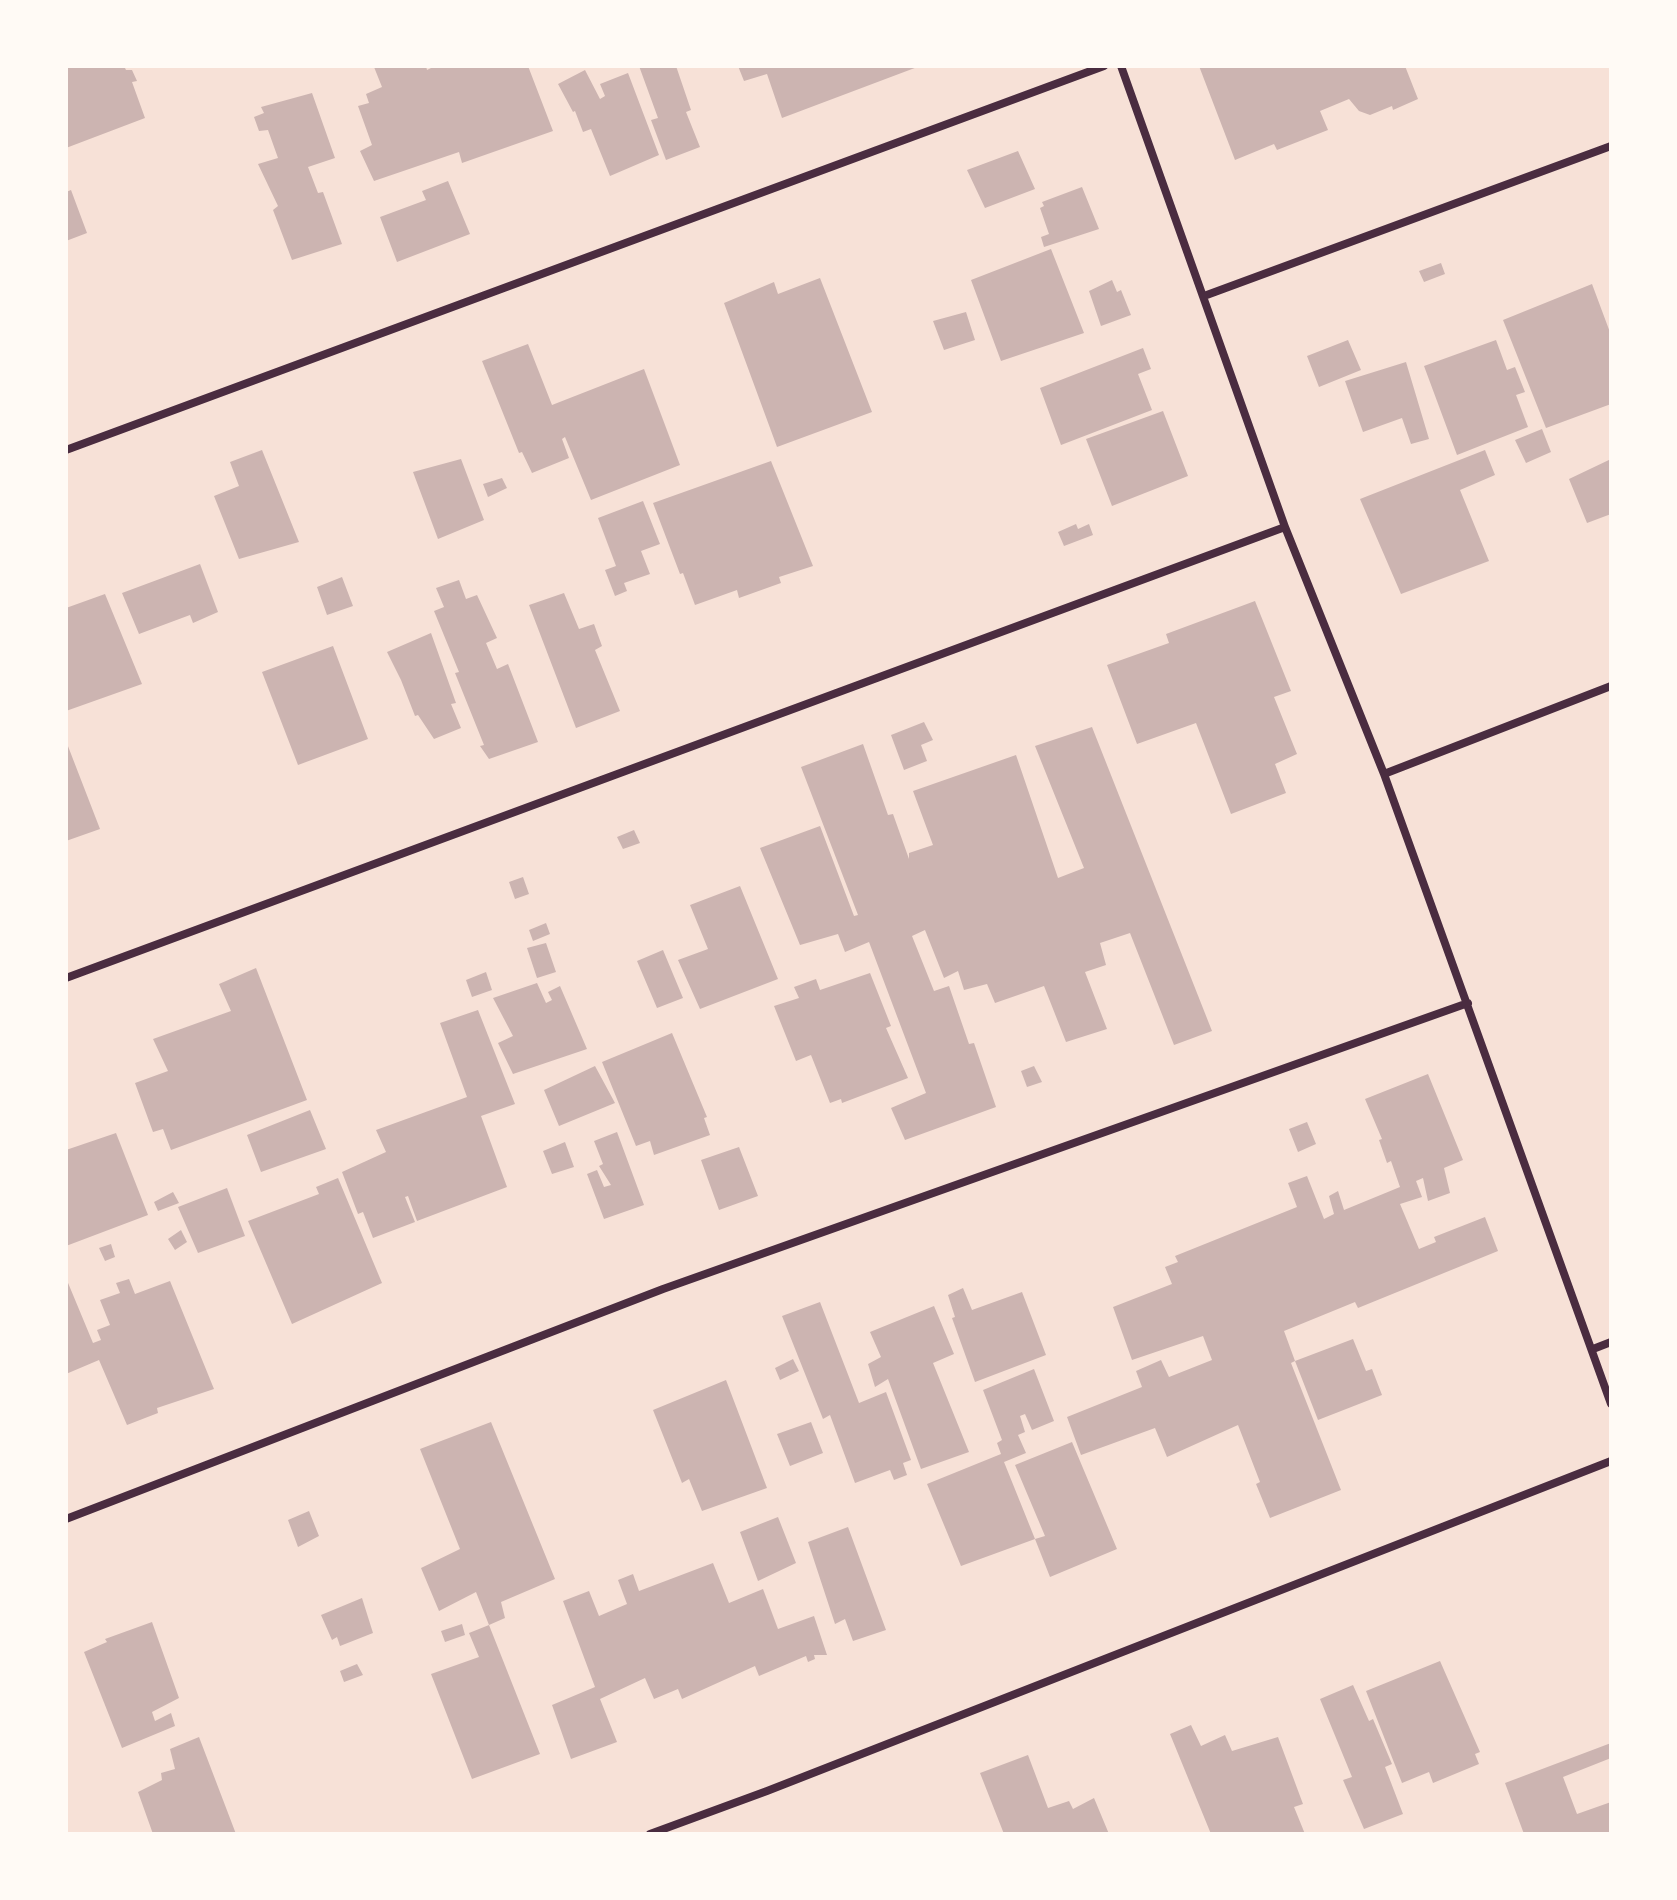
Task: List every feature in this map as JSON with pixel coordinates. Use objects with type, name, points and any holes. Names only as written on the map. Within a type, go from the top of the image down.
[{"type":"street","points":[[66,450],[1104,66]]},
{"type":"street","points":[[1121,66],[1285,527],[1384,774],[1611,1404]]},
{"type":"street","points":[[1204,296],[1611,146]]},
{"type":"street","points":[[66,978],[1285,527]]},
{"type":"street","points":[[1384,774],[1611,686]]},
{"type":"street","points":[[66,1519],[663,1289],[1468,1003]]},
{"type":"street","points":[[1593,1349],[1611,1342]]},
{"type":"street","points":[[650,1834],[1611,1461]]},
{"type":"building","points":[[66,66],[124,66],[126,70],[132,70],[137,81],[132,82],[145,118],[66,148]]},
{"type":"building","points":[[426,66],[427,70],[435,66],[528,66],[553,131],[462,163],[459,152],[374,181],[360,151],[372,145],[358,106],[369,103],[366,94],[382,87],[374,67]]},
{"type":"building","points":[[639,66],[676,66],[691,110],[686,112],[700,147],[666,160],[651,120],[658,118]]},
{"type":"building","points":[[738,66],[920,66],[782,118],[767,74],[744,81]]},
{"type":"building","points":[[1199,66],[1405,66],[1418,99],[1393,110],[1392,106],[1370,115],[1359,111],[1349,99],[1320,111],[1328,130],[1277,150],[1274,144],[1235,160]]},
{"type":"building","points":[[585,70],[600,99],[605,96],[600,84],[628,73],[659,155],[610,176],[591,129],[583,132],[575,111],[558,84]]},
{"type":"building","points":[[312,93],[335,158],[308,167],[318,193],[323,192],[342,244],[292,260],[273,210],[278,206],[258,164],[278,158],[268,130],[259,131],[254,117],[264,113],[261,107]]},
{"type":"building","points":[[1018,151],[1035,189],[985,208],[967,170]]},
{"type":"building","points":[[448,181],[470,234],[397,262],[380,217],[426,200],[422,191]]},
{"type":"building","points":[[1082,187],[1099,229],[1044,247],[1041,237],[1049,234],[1040,208],[1044,206],[1042,202]]},
{"type":"building","points":[[71,190],[87,233],[66,241],[66,192]]},
{"type":"building","points":[[1051,249],[1084,333],[1001,361],[971,280]]},
{"type":"building","points":[[1441,263],[1445,274],[1424,282],[1419,271]]},
{"type":"building","points":[[820,278],[872,412],[777,447],[724,303],[774,282],[778,294]]},
{"type":"building","points":[[1112,280],[1117,292],[1121,290],[1131,315],[1101,326],[1089,291]]},
{"type":"building","points":[[1592,284],[1611,335],[1611,404],[1546,428],[1503,320]]},
{"type":"building","points":[[966,312],[975,340],[944,350],[933,321]]},
{"type":"building","points":[[1348,340],[1361,370],[1319,387],[1307,356]]},
{"type":"building","points":[[1496,340],[1507,370],[1515,367],[1525,392],[1516,395],[1528,427],[1457,455],[1424,366]]},
{"type":"building","points":[[528,344],[552,405],[644,369],[680,465],[591,500],[565,437],[562,439],[569,458],[532,473],[522,452],[519,453],[482,361]]},
{"type":"building","points":[[1143,348],[1151,369],[1138,374],[1152,410],[1061,445],[1040,388]]},
{"type":"building","points":[[1406,362],[1429,439],[1411,444],[1402,418],[1363,432],[1345,381]]},
{"type":"building","points":[[1163,411],[1188,476],[1112,506],[1086,439]]},
{"type":"building","points":[[1542,429],[1551,452],[1526,463],[1515,440]]},
{"type":"building","points":[[262,450],[299,542],[239,559],[214,496],[239,486],[230,462]]},
{"type":"building","points":[[1485,450],[1495,475],[1460,490],[1489,561],[1401,594],[1360,499]]},
{"type":"building","points":[[461,459],[484,520],[438,539],[413,472]]},
{"type":"building","points":[[1611,459],[1611,514],[1587,523],[1569,479]]},
{"type":"building","points":[[771,461],[813,566],[779,577],[781,583],[739,598],[737,590],[695,605],[653,503]]},
{"type":"building","points":[[502,478],[507,488],[488,497],[483,484]]},
{"type":"building","points":[[643,501],[660,544],[641,551],[650,574],[624,583],[627,591],[615,596],[605,570],[616,566],[598,518]]},
{"type":"building","points":[[1076,524],[1078,529],[1089,524],[1093,535],[1064,546],[1058,532]]},
{"type":"building","points":[[200,564],[218,612],[193,623],[190,615],[139,634],[122,593]]},
{"type":"building","points":[[342,577],[353,606],[327,615],[317,587]]},
{"type":"building","points":[[459,580],[466,599],[477,595],[497,638],[486,643],[497,669],[508,664],[538,742],[489,759],[480,746],[484,745],[434,611],[444,607],[436,588]]},
{"type":"building","points":[[564,593],[579,629],[594,624],[602,646],[595,650],[620,711],[576,728],[529,605]]},
{"type":"building","points":[[105,594],[142,684],[66,711],[66,608]]},
{"type":"building","points":[[1255,601],[1291,691],[1274,697],[1297,754],[1275,764],[1286,793],[1231,814],[1196,723],[1137,744],[1107,665],[1169,643],[1166,634]]},
{"type":"building","points":[[431,633],[456,703],[451,704],[461,728],[434,739],[418,715],[415,716],[387,652]]},
{"type":"building","points":[[333,646],[368,739],[298,765],[262,672]]},
{"type":"building","points":[[924,722],[933,740],[921,745],[927,761],[904,770],[891,735]]},
{"type":"building","points":[[1092,727],[1212,1031],[1174,1045],[1130,933],[1100,943],[1106,965],[1085,972],[1107,1029],[1066,1042],[1044,986],[995,1003],[987,984],[964,990],[958,971],[944,978],[925,930],[912,936],[934,991],[949,986],[969,1044],[974,1043],[996,1107],[905,1140],[891,1108],[926,1093],[869,942],[845,952],[838,934],[800,945],[760,848],[820,826],[854,916],[858,915],[801,767],[863,744],[888,815],[893,814],[909,859],[909,853],[933,845],[913,791],[1016,755],[1058,878],[1084,868],[1035,746]]},
{"type":"building","points":[[66,741],[100,829],[66,841]]},
{"type":"building","points":[[634,830],[640,843],[623,849],[617,837]]},
{"type":"building","points":[[523,877],[529,894],[515,899],[509,882]]},
{"type":"building","points":[[740,886],[778,979],[700,1009],[678,960],[708,949],[690,905]]},
{"type":"building","points":[[546,923],[550,934],[533,941],[529,930]]},
{"type":"building","points":[[546,943],[556,972],[537,978],[527,948]]},
{"type":"building","points":[[663,950],[683,998],[657,1008],[637,961]]},
{"type":"building","points":[[256,968],[307,1100],[171,1150],[163,1129],[153,1132],[135,1083],[168,1071],[153,1039],[231,1011],[219,984]]},
{"type":"building","points":[[486,972],[492,990],[472,997],[466,980]]},
{"type":"building","points":[[870,973],[891,1026],[886,1028],[908,1078],[842,1103],[841,1099],[830,1103],[811,1055],[796,1061],[774,1006],[799,998],[794,987],[816,979],[820,990]]},
{"type":"building","points":[[537,983],[546,1003],[552,1000],[548,992],[560,986],[587,1049],[513,1074],[498,1043],[513,1036],[493,998]]},
{"type":"building","points":[[478,1010],[515,1104],[481,1116],[507,1187],[417,1221],[408,1196],[405,1197],[415,1222],[373,1238],[363,1212],[358,1214],[342,1172],[386,1152],[376,1130],[467,1097],[440,1023]]},
{"type":"building","points":[[672,1033],[707,1117],[704,1118],[710,1135],[654,1155],[650,1141],[636,1146],[602,1062]]},
{"type":"building","points":[[595,1066],[615,1103],[559,1126],[544,1090]]},
{"type":"building","points":[[1034,1066],[1042,1082],[1027,1087],[1021,1071]]},
{"type":"building","points":[[1428,1074],[1463,1160],[1444,1168],[1450,1193],[1428,1201],[1423,1178],[1416,1181],[1422,1197],[1400,1204],[1419,1249],[1436,1242],[1434,1237],[1485,1217],[1498,1251],[1358,1308],[1355,1302],[1284,1331],[1295,1361],[1291,1363],[1341,1490],[1270,1518],[1238,1425],[1167,1457],[1155,1428],[1081,1455],[1067,1417],[1142,1387],[1136,1371],[1161,1360],[1169,1377],[1212,1360],[1203,1336],[1132,1360],[1113,1307],[1172,1284],[1165,1267],[1178,1262],[1175,1256],[1297,1207],[1288,1183],[1307,1176],[1324,1219],[1334,1214],[1329,1196],[1338,1191],[1344,1210],[1400,1187],[1391,1161],[1387,1163],[1379,1140],[1382,1139],[1365,1099]]},
{"type":"building","points":[[310,1110],[326,1149],[261,1172],[247,1135]]},
{"type":"building","points":[[1307,1122],[1316,1144],[1298,1152],[1289,1129]]},
{"type":"building","points":[[617,1132],[644,1205],[604,1219],[587,1174],[597,1170],[604,1187],[611,1185],[599,1166],[603,1164],[594,1141]]},
{"type":"building","points":[[116,1133],[148,1215],[66,1246],[66,1150]]},
{"type":"building","points":[[565,1142],[574,1167],[552,1174],[543,1151]]},
{"type":"building","points":[[739,1147],[758,1196],[719,1210],[701,1160]]},
{"type":"building","points":[[338,1178],[382,1283],[292,1324],[248,1221],[319,1194],[316,1187]]},
{"type":"building","points":[[227,1188],[245,1236],[198,1253],[178,1207]]},
{"type":"building","points":[[173,1192],[179,1203],[158,1211],[154,1202]]},
{"type":"building","points":[[181,1230],[187,1242],[175,1250],[168,1239]]},
{"type":"building","points":[[111,1244],[115,1257],[105,1261],[99,1248]]},
{"type":"building","points":[[66,1278],[93,1343],[101,1340],[97,1330],[110,1325],[100,1300],[120,1293],[116,1283],[129,1279],[135,1294],[170,1281],[214,1389],[157,1408],[158,1413],[127,1425],[99,1360],[66,1374]]},
{"type":"building","points":[[963,1288],[972,1310],[1022,1292],[1046,1355],[975,1382],[952,1318],[955,1317],[948,1295]]},
{"type":"building","points":[[820,1302],[859,1403],[886,1392],[911,1460],[903,1463],[907,1475],[894,1480],[890,1470],[855,1483],[830,1415],[823,1419],[782,1316]]},
{"type":"building","points":[[934,1306],[954,1354],[933,1363],[969,1452],[921,1469],[888,1379],[875,1387],[868,1364],[881,1357],[870,1332]]},
{"type":"building","points":[[1353,1339],[1366,1371],[1372,1369],[1382,1395],[1318,1420],[1295,1361]]},
{"type":"building","points":[[793,1359],[799,1371],[780,1380],[775,1368]]},
{"type":"building","points":[[1034,1369],[1054,1421],[1032,1430],[1025,1414],[1020,1416],[1025,1432],[1018,1435],[1026,1453],[1004,1462],[1035,1539],[961,1566],[927,1484],[1001,1454],[997,1443],[1002,1440],[983,1390]]},
{"type":"building","points":[[726,1380],[767,1488],[702,1511],[689,1479],[682,1483],[653,1410]]},
{"type":"building","points":[[491,1422],[555,1579],[501,1602],[505,1618],[489,1625],[476,1592],[439,1611],[421,1568],[460,1549],[420,1449]]},
{"type":"building","points":[[811,1422],[823,1453],[790,1466],[777,1434]]},
{"type":"building","points":[[1072,1442],[1117,1549],[1050,1577],[1035,1539],[1045,1536],[1015,1465]]},
{"type":"building","points":[[309,1511],[319,1536],[298,1547],[288,1520]]},
{"type":"building","points":[[778,1517],[796,1563],[758,1581],[740,1532]]},
{"type":"building","points":[[848,1527],[886,1630],[853,1641],[845,1619],[835,1624],[808,1542]]},
{"type":"building","points":[[713,1563],[729,1603],[763,1589],[778,1629],[814,1616],[827,1655],[814,1655],[815,1659],[808,1662],[806,1656],[759,1676],[755,1666],[682,1699],[678,1689],[654,1699],[645,1678],[600,1699],[617,1742],[571,1759],[552,1705],[595,1687],[563,1601],[589,1591],[599,1616],[627,1604],[618,1580],[633,1574],[639,1591]]},
{"type":"building","points":[[362,1598],[373,1633],[340,1646],[337,1637],[332,1640],[321,1615]]},
{"type":"building","points":[[152,1622],[179,1698],[152,1712],[155,1721],[171,1713],[175,1726],[122,1748],[84,1652],[107,1642],[105,1639]]},
{"type":"building","points":[[462,1624],[465,1635],[445,1642],[441,1631]]},
{"type":"building","points":[[489,1625],[540,1754],[472,1779],[431,1674],[479,1657],[469,1633]]},
{"type":"building","points":[[1440,1661],[1480,1752],[1475,1754],[1479,1764],[1433,1783],[1429,1772],[1402,1783],[1366,1691]]},
{"type":"building","points":[[357,1664],[363,1675],[344,1682],[340,1671]]},
{"type":"building","points":[[1353,1685],[1369,1721],[1373,1719],[1392,1764],[1385,1767],[1403,1814],[1364,1829],[1343,1780],[1352,1777],[1320,1699]]},
{"type":"building","points":[[1191,1725],[1201,1746],[1225,1735],[1232,1751],[1278,1737],[1303,1804],[1294,1807],[1305,1834],[1211,1834],[1170,1734]]},
{"type":"building","points":[[199,1737],[236,1834],[153,1834],[138,1792],[162,1780],[161,1773],[175,1769],[170,1749]]},
{"type":"building","points":[[1611,1743],[1611,1758],[1563,1777],[1577,1814],[1611,1802],[1611,1834],[1524,1834],[1505,1783]]},
{"type":"building","points":[[1028,1755],[1048,1808],[1069,1801],[1073,1809],[1094,1798],[1109,1834],[1004,1834],[980,1773]]}]
